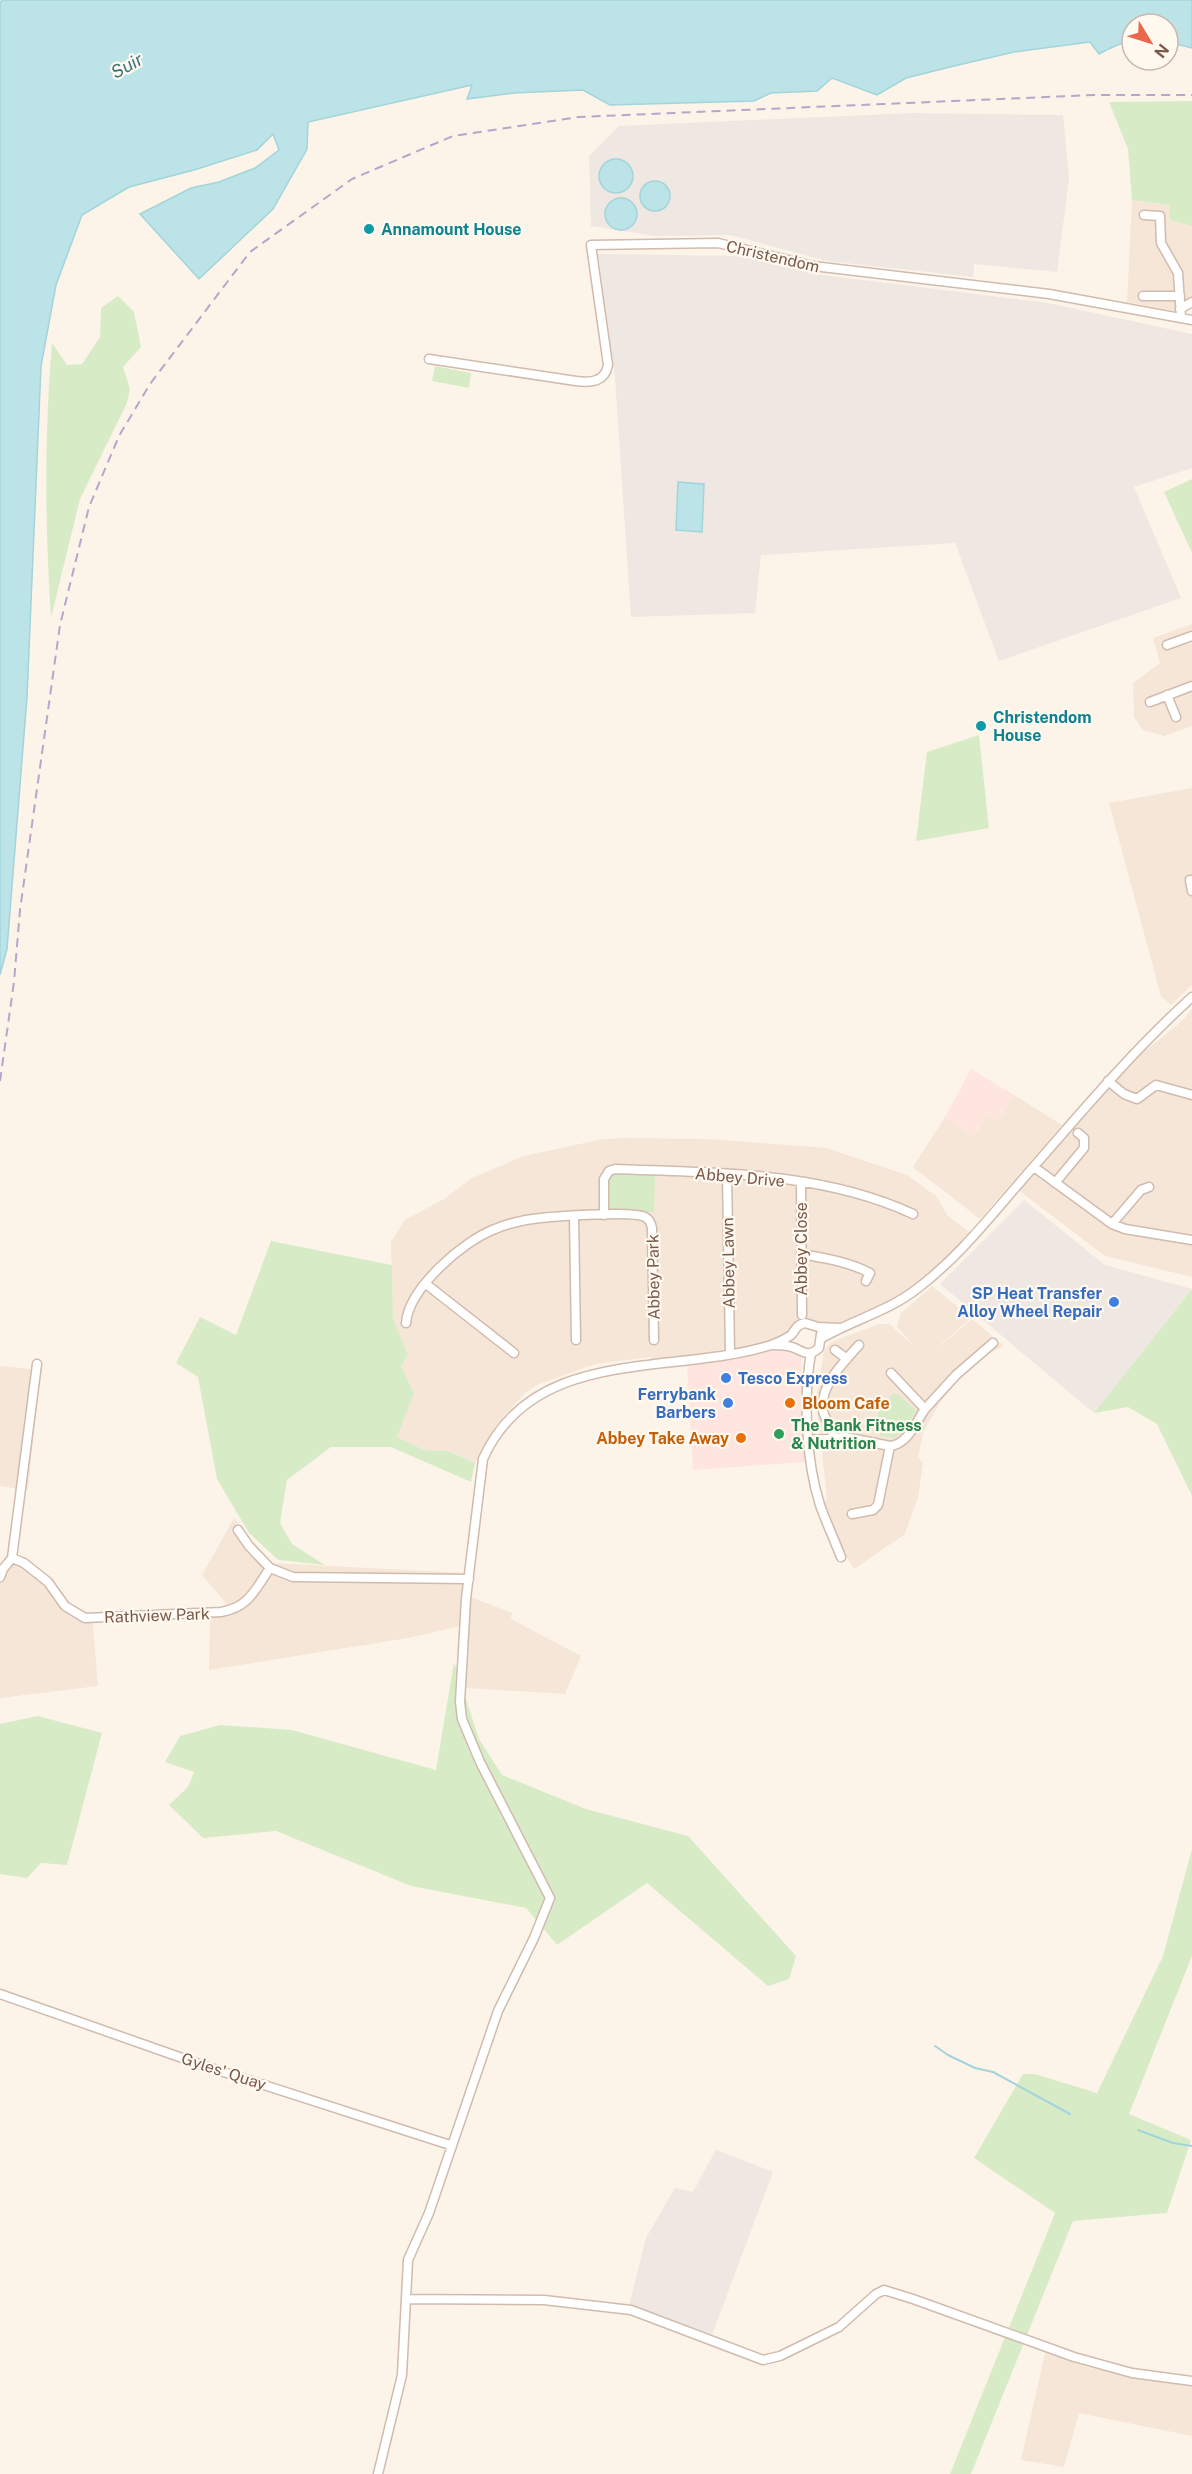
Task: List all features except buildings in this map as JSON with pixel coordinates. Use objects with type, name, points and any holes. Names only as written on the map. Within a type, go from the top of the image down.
[{"type":"street","points":[[1144,215],[1160,216],[1161,243],[1178,273],[1180,313]]},
{"type":"street","name":"Christendom","points":[[429,359],[590,383],[599,380],[607,373],[608,365],[591,245],[718,243],[813,266],[1049,294],[1180,313],[1192,320]]},
{"type":"street","points":[[1143,296],[1180,296]]},
{"type":"street","points":[[1180,313],[1192,302]]},
{"type":"street","points":[[1167,645],[1192,636]]},
{"type":"street","points":[[1150,702],[1192,686]]},
{"type":"street","points":[[1167,695],[1176,717]]},
{"type":"street","points":[[1190,880],[1192,891]]},
{"type":"street","points":[[822,1338],[888,1308],[934,1275],[976,1234],[1134,1053],[1192,997]]},
{"type":"street","points":[[1108,1082],[1124,1094],[1137,1099],[1156,1085],[1192,1095]]},
{"type":"street","points":[[1055,1183],[1084,1148],[1084,1138],[1078,1133]]},
{"type":"street","points":[[1034,1167],[1112,1224],[1125,1229],[1192,1240]]},
{"type":"street","name":"Abbey Drive","points":[[604,1215],[604,1179],[609,1171],[727,1174],[801,1182],[878,1200],[913,1214]]},
{"type":"street","name":"Abbey Lawn","points":[[727,1174],[730,1353]]},
{"type":"street","name":"Abbey Close","points":[[801,1182],[802,1315]]},
{"type":"street","points":[[1112,1224],[1141,1190],[1149,1187]]},
{"type":"street","name":"Abbey Park","points":[[406,1323],[411,1303],[426,1284],[453,1256],[473,1240],[494,1229],[525,1220],[574,1216],[641,1215],[650,1222],[652,1228],[654,1340]]},
{"type":"street","points":[[574,1216],[576,1340]]},
{"type":"street","points":[[801,1254],[862,1269],[870,1273],[866,1281]]},
{"type":"street","points":[[426,1284],[514,1353]]},
{"type":"street","points":[[378,2474],[402,2375],[408,2260],[429,2213],[450,2145],[498,2011],[534,1938],[550,1898],[480,1762],[462,1719],[460,1702],[469,1579],[483,1459],[492,1440],[507,1419],[531,1399],[553,1387],[603,1372],[730,1353],[772,1344],[791,1335],[796,1327],[805,1323],[818,1327],[840,1328]]},
{"type":"street","points":[[772,1344],[806,1353],[819,1348],[822,1338],[818,1327]]},
{"type":"street","points":[[791,1335],[794,1348]]},
{"type":"street","points":[[810,1440],[844,1437],[887,1445],[902,1442],[926,1409],[956,1375],[993,1343]]},
{"type":"street","points":[[833,1437],[832,1428],[823,1412],[824,1400],[834,1376],[858,1345]]},
{"type":"street","points":[[835,1350],[846,1359]]},
{"type":"street","points":[[806,1353],[806,1404],[820,1504],[841,1557]]},
{"type":"street","points":[[0,1577],[12,1558],[37,1364]]},
{"type":"street","points":[[891,1373],[926,1409]]},
{"type":"street","points":[[852,1514],[873,1510],[878,1506],[887,1445]]},
{"type":"street","points":[[238,1530],[249,1546],[270,1568],[293,1577],[469,1579]]},
{"type":"street","name":"Rathview Park","points":[[12,1558],[24,1563],[48,1582],[65,1606],[85,1618],[234,1610],[247,1601],[270,1568]]},
{"type":"street","name":"Gyles' Quay","points":[[0,1994],[205,2066],[450,2145]]},
{"type":"street","points":[[406,2299],[544,2300],[631,2310],[764,2360],[780,2356],[838,2327],[876,2294],[884,2290],[1074,2357],[1126,2372],[1192,2381]]},
{"type":"shaded area","points":[[912,113],[1063,115],[1069,178],[1057,272],[974,264],[973,277],[827,261],[730,235],[654,236],[591,226],[589,156],[619,126]]},
{"type":"shaded area","points":[[1132,200],[1169,205],[1171,220],[1192,226],[1192,300],[1175,311],[1127,302]]},
{"type":"shaded area","points":[[598,254],[740,256],[814,274],[1048,303],[1192,334],[1192,468],[1134,487],[1181,598],[999,661],[955,543],[761,555],[755,613],[631,617],[615,378]]},
{"type":"shaded area","points":[[1192,624],[1192,726],[1164,736],[1143,730],[1134,717],[1133,683],[1160,663],[1153,638]]},
{"type":"shaded area","points":[[1192,788],[1192,985],[1171,1005],[1161,996],[1109,803]]},
{"type":"shaded area","points":[[1192,1009],[1192,1277],[1105,1256],[1017,1189],[1077,1121],[1141,1054],[1181,1022]]},
{"type":"shaded area","points":[[971,1069],[1014,1095],[999,1121],[988,1115],[974,1137],[945,1117]]},
{"type":"shaded area","points":[[1014,1095],[1062,1125],[980,1219],[913,1167],[945,1117],[974,1137],[988,1115],[999,1121]]},
{"type":"shaded area","points":[[603,1139],[708,1139],[826,1148],[907,1175],[936,1196],[947,1215],[972,1234],[939,1268],[914,1287],[883,1307],[855,1319],[830,1324],[803,1320],[776,1338],[748,1345],[653,1362],[651,1357],[595,1364],[537,1385],[524,1394],[497,1424],[475,1463],[448,1451],[424,1450],[396,1437],[414,1393],[401,1366],[408,1355],[393,1318],[391,1242],[405,1220],[444,1199],[472,1178],[524,1156]]},
{"type":"shaded area","points":[[1024,1200],[1105,1265],[1192,1289],[1094,1413],[940,1284]]},
{"type":"shaded area","points":[[932,1286],[971,1318],[924,1359],[972,1319],[1004,1346],[986,1355],[961,1378],[940,1402],[923,1433],[918,1457],[923,1463],[918,1497],[905,1534],[854,1569],[842,1549],[824,1503],[827,1499],[816,1398],[824,1351],[831,1342],[879,1324],[889,1324],[914,1346],[897,1327],[901,1313]]},
{"type":"shaded area","points":[[784,1349],[795,1352],[801,1358],[806,1462],[693,1470],[687,1365]]},
{"type":"shaded area","points":[[0,1366],[40,1370],[28,1490],[0,1486]]},
{"type":"shaded area","points":[[234,1518],[252,1542],[273,1563],[465,1573],[461,1626],[408,1638],[209,1670],[210,1618],[225,1608],[225,1602],[202,1575]]},
{"type":"shaded area","points":[[8,1555],[24,1559],[68,1603],[79,1611],[92,1614],[98,1686],[0,1698],[0,1569]]},
{"type":"shaded area","points":[[471,1597],[512,1613],[511,1619],[581,1656],[565,1694],[466,1688],[465,1661]]},
{"type":"shaded area","points":[[716,2150],[773,2172],[712,2335],[629,2306],[646,2238],[675,2188],[693,2192]]},
{"type":"shaded area","points":[[1045,2353],[1090,2368],[1192,2385],[1192,2436],[1079,2413],[1064,2467],[1021,2460]]},
{"type":"green space","points":[[1192,101],[1192,226],[1170,220],[1169,205],[1132,200],[1128,149],[1109,102]]},
{"type":"green space","points":[[118,296],[134,312],[141,347],[123,367],[130,389],[127,403],[80,499],[51,618],[46,480],[52,343],[67,365],[82,364],[100,337],[101,308]]},
{"type":"green space","points":[[435,366],[471,373],[469,388],[432,381]]},
{"type":"green space","points":[[1192,479],[1192,553],[1164,492]]},
{"type":"green space","points":[[979,735],[989,828],[916,841],[927,752]]},
{"type":"green space","points":[[612,1174],[655,1175],[654,1212],[615,1212],[609,1208],[609,1178]]},
{"type":"green space","points":[[271,1241],[392,1265],[393,1318],[408,1355],[401,1366],[414,1393],[397,1437],[424,1450],[448,1451],[475,1463],[471,1482],[391,1447],[331,1447],[287,1480],[280,1523],[292,1544],[325,1565],[278,1560],[249,1533],[217,1479],[198,1377],[176,1363],[200,1317],[236,1335]]},
{"type":"green space","points":[[1192,1289],[1192,1496],[1157,1424],[1128,1407],[1094,1413]]},
{"type":"green space","points":[[894,1393],[917,1411],[903,1431],[894,1438],[880,1436],[881,1426],[875,1425],[877,1416]]},
{"type":"green space","points":[[454,1662],[479,1739],[502,1775],[586,1809],[688,1836],[796,1956],[789,1979],[768,1986],[647,1883],[557,1945],[526,1908],[411,1886],[276,1831],[203,1838],[169,1805],[188,1787],[194,1772],[165,1762],[180,1736],[220,1725],[292,1730],[436,1770]]},
{"type":"green space","points":[[38,1716],[102,1733],[67,1865],[41,1863],[27,1878],[0,1874],[0,1724]]},
{"type":"green space","points":[[1192,1849],[1192,1956],[1129,2114],[1191,2140],[1167,2213],[1073,2221],[971,2474],[950,2474],[1055,2213],[974,2158],[1023,2074],[1035,2074],[1097,2093],[1163,1956]]},
{"type":"water","name":"Suir","points":[[2,0],[1192,0],[1192,48],[1180,45],[1180,12],[1120,12],[1120,44],[1099,54],[1090,42],[1014,52],[906,78],[877,95],[832,78],[817,91],[771,93],[754,101],[610,105],[583,90],[514,93],[467,99],[472,85],[308,122],[307,149],[273,209],[199,279],[140,214],[191,188],[219,182],[255,168],[279,150],[273,134],[257,150],[129,187],[82,215],[56,285],[41,366],[27,697],[7,949],[0,975],[0,3]]},
{"type":"water","points":[[616,159],[628,164],[633,176],[628,188],[616,193],[604,188],[599,176],[604,164]]},
{"type":"water","points":[[655,181],[666,185],[670,196],[666,207],[655,211],[644,207],[640,196],[644,185]]},
{"type":"water","points":[[621,198],[632,203],[637,214],[632,225],[621,230],[610,225],[605,214],[610,203]]},
{"type":"water","points":[[678,482],[704,484],[702,532],[676,530]]},
{"type":"waterway","points":[[935,2046],[975,2068],[993,2072],[1070,2114]]},
{"type":"waterway","points":[[1138,2130],[1173,2143],[1192,2146]]},
{"type":"railway","points":[[0,1081],[14,982],[20,910],[60,625],[89,507],[119,436],[150,384],[250,252],[352,179],[453,136],[579,117],[1094,95],[1192,95]]},
{"type":"place","name":"Annamount House","points":[[369,229]]},
{"type":"place","name":"Christendom House","points":[[981,726]]},
{"type":"place","name":"SP Heat Transfer Alloy Wheel Repair","points":[[1114,1302]]},
{"type":"place","name":"Tesco Express","points":[[726,1378]]},
{"type":"place","name":"Ferrybank Barbers","points":[[728,1403]]},
{"type":"place","name":"Bloom Cafe","points":[[790,1403]]},
{"type":"place","name":"The Bank Fitness & Nutrition","points":[[779,1434]]},
{"type":"place","name":"Abbey Take Away","points":[[741,1438]]}]
